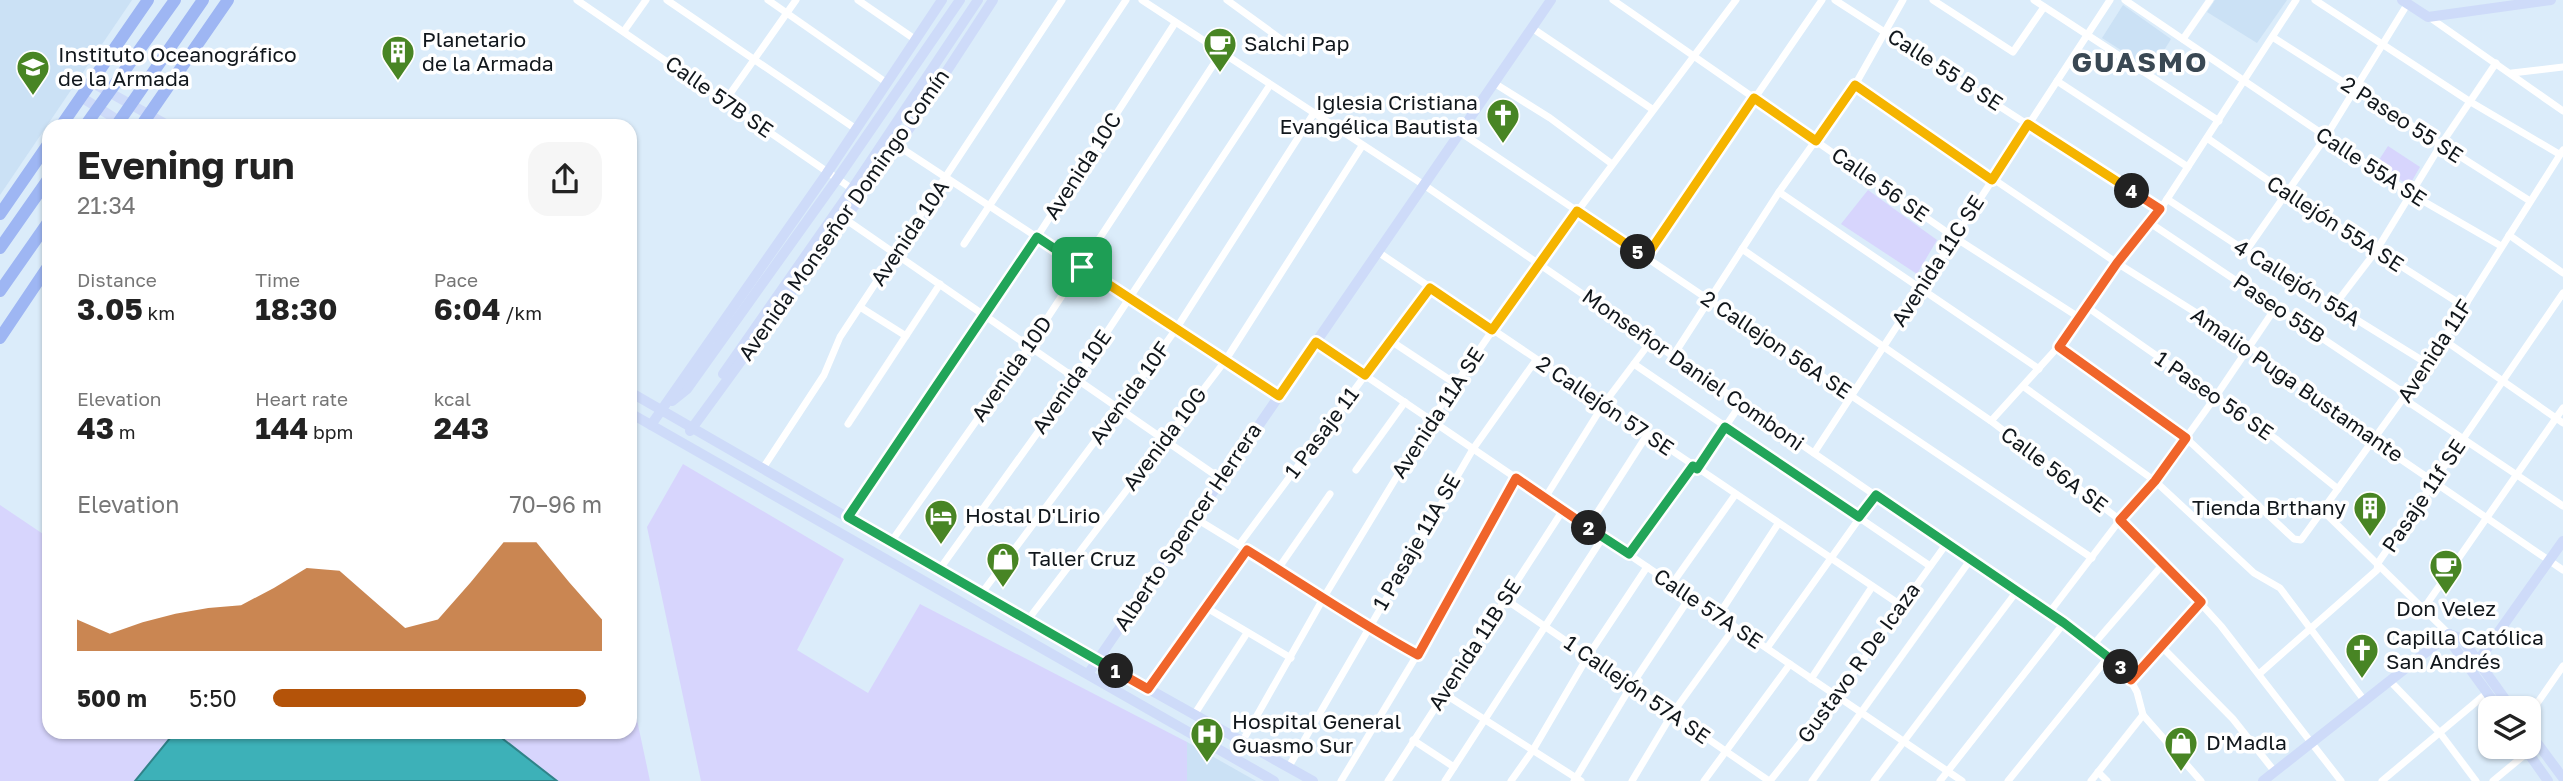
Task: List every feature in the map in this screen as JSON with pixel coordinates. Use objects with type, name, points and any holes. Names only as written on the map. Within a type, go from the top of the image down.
[{"type":"main road","points":[[66,119],[148,0]]},
{"type":"main road","points":[[90,119],[175,0]]},
{"type":"main road","points":[[124,119],[203,0]]},
{"type":"main road","points":[[146,119],[228,0]]},
{"type":"main road","name":"Avenida Monseñor Domingo Comín","points":[[832,176],[856,129],[942,0]]},
{"type":"main road","name":"Avenida Monseñor Domingo Comín","points":[[651,425],[661,410],[687,389],[832,176],[960,0]]},
{"type":"main road","name":"Avenida Monseñor Domingo Comín","points":[[692,428],[706,397],[857,192],[978,0]]},
{"type":"main road","name":"Avenida Monseñor Domingo Comín","points":[[682,442],[845,219],[857,192],[898,146],[993,0]]},
{"type":"main road","name":"Alberto Spencer Herrera","points":[[1088,674],[1551,0]]},
{"type":"main road","points":[[2406,1],[2428,17],[2491,4],[2551,0]]},
{"type":"main road","points":[[91,82],[131,104],[144,119]]},
{"type":"main road","points":[[81,97],[114,119]]},
{"type":"main road","points":[[0,214],[42,153]]},
{"type":"main road","points":[[0,248],[42,188]]},
{"type":"main road","points":[[0,291],[42,231]]},
{"type":"main road","points":[[0,338],[42,275]]},
{"type":"main road","points":[[637,396],[1027,621],[1313,781]]},
{"type":"main road","points":[[637,417],[1274,781]]},
{"type":"main road","points":[[2478,662],[2563,541]]},
{"type":"main road","points":[[2449,634],[2462,639],[2503,696]]},
{"type":"main road","points":[[2263,781],[2449,634]]},
{"type":"main road","points":[[2449,634],[2452,644],[2491,696]]},
{"type":"main road","points":[[2541,748],[2563,778]]},
{"type":"main road","points":[[2533,759],[2549,781]]},
{"type":"street","name":"Calle 57B SE","points":[[577,0],[857,192]]},
{"type":"street","points":[[624,31],[646,0]]},
{"type":"street","points":[[667,0],[856,129]]},
{"type":"street","points":[[768,0],[887,83]]},
{"type":"street","points":[[725,101],[796,0]]},
{"type":"street","points":[[858,0],[916,40]]},
{"type":"street","name":"Avenida 10A","points":[[763,468],[824,375],[840,337],[1062,0]]},
{"type":"street","points":[[964,244],[1126,0]]},
{"type":"street","name":"Monseñor Daniel Comboni","points":[[1142,0],[1424,185],[2109,656],[2131,680],[2143,715],[2201,781]]},
{"type":"street","name":"Calle 56 SE","points":[[1613,0],[1954,237],[2080,318]]},
{"type":"street","name":"Avenida 11A SE","points":[[1242,742],[1324,597],[1431,420],[1538,264],[1735,0]]},
{"type":"street","points":[[1646,257],[1822,0]]},
{"type":"street","name":"Calle 55 B SE","points":[[1835,0],[2160,209]]},
{"type":"street","points":[[1674,356],[1779,192],[1855,85],[1903,0]]},
{"type":"street","points":[[1933,0],[2012,52],[2044,7]]},
{"type":"street","points":[[2034,0],[2219,121]]},
{"type":"street","name":"Avenida 11C SE","points":[[1814,453],[2110,0]]},
{"type":"street","name":"Calle 55A SE","points":[[2125,0],[2245,80],[2325,138],[2411,194],[2501,246]]},
{"type":"street","points":[[2183,39],[2210,0]]},
{"type":"street","points":[[1991,421],[2059,347],[2117,263],[2150,223],[2274,38],[2296,0]]},
{"type":"street","points":[[2315,0],[2469,101],[2561,152]]},
{"type":"street","points":[[2246,251],[2325,138],[2406,1]]},
{"type":"street","points":[[1232,2],[1300,53]]},
{"type":"street","points":[[2428,17],[2563,111]]},
{"type":"street","name":"Avenida 10C","points":[[848,517],[985,316],[1175,23]]},
{"type":"street","points":[[1532,27],[1652,109]]},
{"type":"street","name":"2 Paseo 55 SE","points":[[2274,38],[2530,201]]},
{"type":"street","name":"Avenida 10D","points":[[891,542],[1029,346],[1221,53]]},
{"type":"street","points":[[2334,306],[2376,251],[2440,146],[2496,63]]},
{"type":"street","points":[[2511,73],[2563,67]]},
{"type":"street","points":[[2057,81],[2188,167]]},
{"type":"street","points":[[1494,83],[1550,118],[1612,164]]},
{"type":"street","name":"Avenida 10E","points":[[939,570],[1076,379],[1270,85]]},
{"type":"street","name":"Amalio Puga Bustamante","points":[[1855,85],[2117,263],[2249,345],[2374,441],[2563,570]]},
{"type":"street","name":"Avenida 10F","points":[[981,594],[1176,329],[1314,113]]},
{"type":"street","name":"2 Callejon 56A SE","points":[[1460,132],[2092,558]]},
{"type":"street","name":"Callejón 55A SE","points":[[2207,138],[2288,194],[2465,307]]},
{"type":"street","points":[[898,146],[1279,396]]},
{"type":"street","name":"Avenida 10G","points":[[1027,621],[1225,361],[1362,146]]},
{"type":"street","name":"Avenida 11F","points":[[2186,438],[2294,539],[2301,540],[2406,397],[2561,152]]},
{"type":"street","points":[[1779,192],[2039,369]]},
{"type":"street","name":"4 Callejón 55A","points":[[2167,198],[2246,251],[2428,364]]},
{"type":"street","points":[[845,219],[1221,480]]},
{"type":"street","name":"Paseo 55B","points":[[2150,223],[2563,506]]},
{"type":"street","points":[[2509,235],[2563,273]]},
{"type":"street","name":"Calle 56A SE","points":[[1742,249],[1991,421],[2120,520],[2201,602],[2341,781]]},
{"type":"street","name":"2 Callejón 57 SE","points":[[1378,252],[1902,606]]},
{"type":"street","points":[[848,424],[940,284]]},
{"type":"street","name":"1 Pasaje 11","points":[[1239,545],[1430,288]]},
{"type":"street","name":"Pasaje 11f SE","points":[[2259,674],[2377,570],[2378,563],[2563,293]]},
{"type":"street","points":[[860,307],[906,336]]},
{"type":"street","name":"1 Paseo 56 SE","points":[[2087,307],[2276,439],[2338,489]]},
{"type":"street","points":[[2049,613],[2120,520],[2155,481],[2217,397],[2276,307]]},
{"type":"street","points":[[2444,340],[2560,420]]},
{"type":"street","points":[[1391,341],[1456,384]]},
{"type":"street","points":[[1545,498],[1603,405],[1651,341]]},
{"type":"street","name":"Calle 57A SE","points":[[1316,342],[1962,781]]},
{"type":"street","points":[[2059,347],[2186,438]]},
{"type":"street","name":"1 Pasaje 11A SE","points":[[1287,768],[1473,449],[1536,360]]},
{"type":"street","points":[[1634,364],[1930,566]]},
{"type":"street","points":[[2024,387],[2155,481],[2254,573],[2280,588],[2364,700]]},
{"type":"street","points":[[1356,470],[1405,402]]},
{"type":"street","points":[[1629,554],[1742,402]]},
{"type":"street","points":[[2424,608],[2516,475],[2560,420],[2563,408]]},
{"type":"street","points":[[1588,527],[1647,435]]},
{"type":"street","points":[[1341,781],[1418,655],[1516,478]]},
{"type":"street","points":[[1278,569],[1330,494]]},
{"type":"street","points":[[1672,584],[1735,495]]},
{"type":"street","points":[[1767,649],[1876,495]]},
{"type":"street","name":"Avenida 11B SE","points":[[1388,781],[1563,510]]},
{"type":"street","points":[[2323,511],[2449,634]]},
{"type":"street","points":[[1195,518],[1324,597],[1367,628],[1418,655]]},
{"type":"street","points":[[1718,616],[1778,524]]},
{"type":"street","points":[[1445,781],[1603,537]]},
{"type":"street","name":"Gustavo R De Icaza","points":[[1770,781],[1837,696],[1947,543]]},
{"type":"street","points":[[1148,689],[1247,550]]},
{"type":"street","points":[[1812,781],[1971,559]]},
{"type":"street","points":[[2093,645],[2164,563]]},
{"type":"street","points":[[1511,781],[1647,567]]},
{"type":"street","points":[[1811,678],[1872,587]]},
{"type":"street","points":[[1874,781],[2017,591]]},
{"type":"street","points":[[1443,693],[1577,780],[1631,686],[1690,597]]},
{"type":"street","name":"1 Callejón 57A SE","points":[[1505,599],[1770,781]]},
{"type":"street","points":[[2131,680],[2201,602]]},
{"type":"street","points":[[1206,608],[1291,658]]},
{"type":"street","points":[[1940,781],[2064,623]]},
{"type":"street","points":[[1632,781],[1672,714],[1734,628]]},
{"type":"street","points":[[1194,715],[1247,633]]},
{"type":"street","points":[[2162,647],[2233,719],[2275,772]]},
{"type":"street","points":[[2008,781],[2109,656]]},
{"type":"street","points":[[1704,781],[1790,664]]},
{"type":"street","points":[[2541,698],[2563,666]]},
{"type":"street","points":[[2389,680],[2440,733],[2476,781]]},
{"type":"street","points":[[2382,781],[2488,692]]},
{"type":"street","points":[[2091,781],[2143,715]]},
{"type":"street","points":[[1413,740],[1454,766]]},
{"type":"street","points":[[2493,781],[2516,759]]},
{"type":"street","points":[[2098,772],[2108,781]]},
{"type":"shaded area","name":"Instituto Oceanográfico de la Armada","points":[[0,0],[132,0],[51,119],[42,119],[42,133],[0,195]]},
{"type":"shaded area","points":[[2215,0],[2287,0],[2257,43],[2207,12]]},
{"type":"shaded area","points":[[2123,5],[2171,39],[2152,70],[2102,38]]},
{"type":"shaded area","points":[[2388,146],[2420,167],[2409,186],[2377,163]]},
{"type":"shaded area","points":[[1868,190],[1937,240],[1917,274],[1841,224]]},
{"type":"shaded area","points":[[683,464],[844,559],[797,650],[868,693],[920,604],[1187,742],[1187,781],[701,781],[647,527]]},
{"type":"shaded area","points":[[0,505],[42,533],[42,739],[637,739],[637,720],[650,781],[0,781]]},
{"type":"shaded area","points":[[169,739],[503,739],[557,781],[135,781]]},
{"type":"shaded area","name":"Hospital General Guasmo Sur","points":[[1187,742],[1256,781],[1187,781]]},
{"type":"place","name":"Salchi Pap","points":[[1220,74]]},
{"type":"place","name":"Planetario de la Armada","points":[[398,82]]},
{"type":"place","name":"Instituto Oceanográfico de la Armada","points":[[33,97]]},
{"type":"place","name":"Iglesia Cristiana Evangélica Bautista","points":[[1503,145]]},
{"type":"place","name":"Tienda Brthany","points":[[2370,538]]},
{"type":"place","name":"Hostal D'Lirio","points":[[941,546]]},
{"type":"place","name":"Taller Cruz","points":[[1003,589]]},
{"type":"place","name":"Don Velez","points":[[2446,596]]},
{"type":"place","name":"Capilla Católica San Andrés","points":[[2362,680]]},
{"type":"place","name":"Hospital General Guasmo Sur","points":[[1207,764]]},
{"type":"place","name":"D'Madla","points":[[2181,773]]},
{"type":"district","name":"GUASMO","points":[[2140,62]]},
{"type":"route","points":[[1855,85],[1992,180],[2028,124],[2160,209],[2117,263],[2059,347],[2186,438],[2155,481],[2120,520],[2201,602],[2131,680],[2124,669],[2109,656],[2064,623],[1876,495],[1859,517],[1725,427],[1697,469],[1693,466],[1629,554],[1516,478],[1418,655],[1367,628],[1324,597],[1247,550],[1148,689],[848,517],[1037,237],[1082,267],[1279,396],[1316,342],[1365,375],[1430,288],[1492,330],[1577,211],[1646,257],[1754,98],[1816,141],[1855,85]]}]
